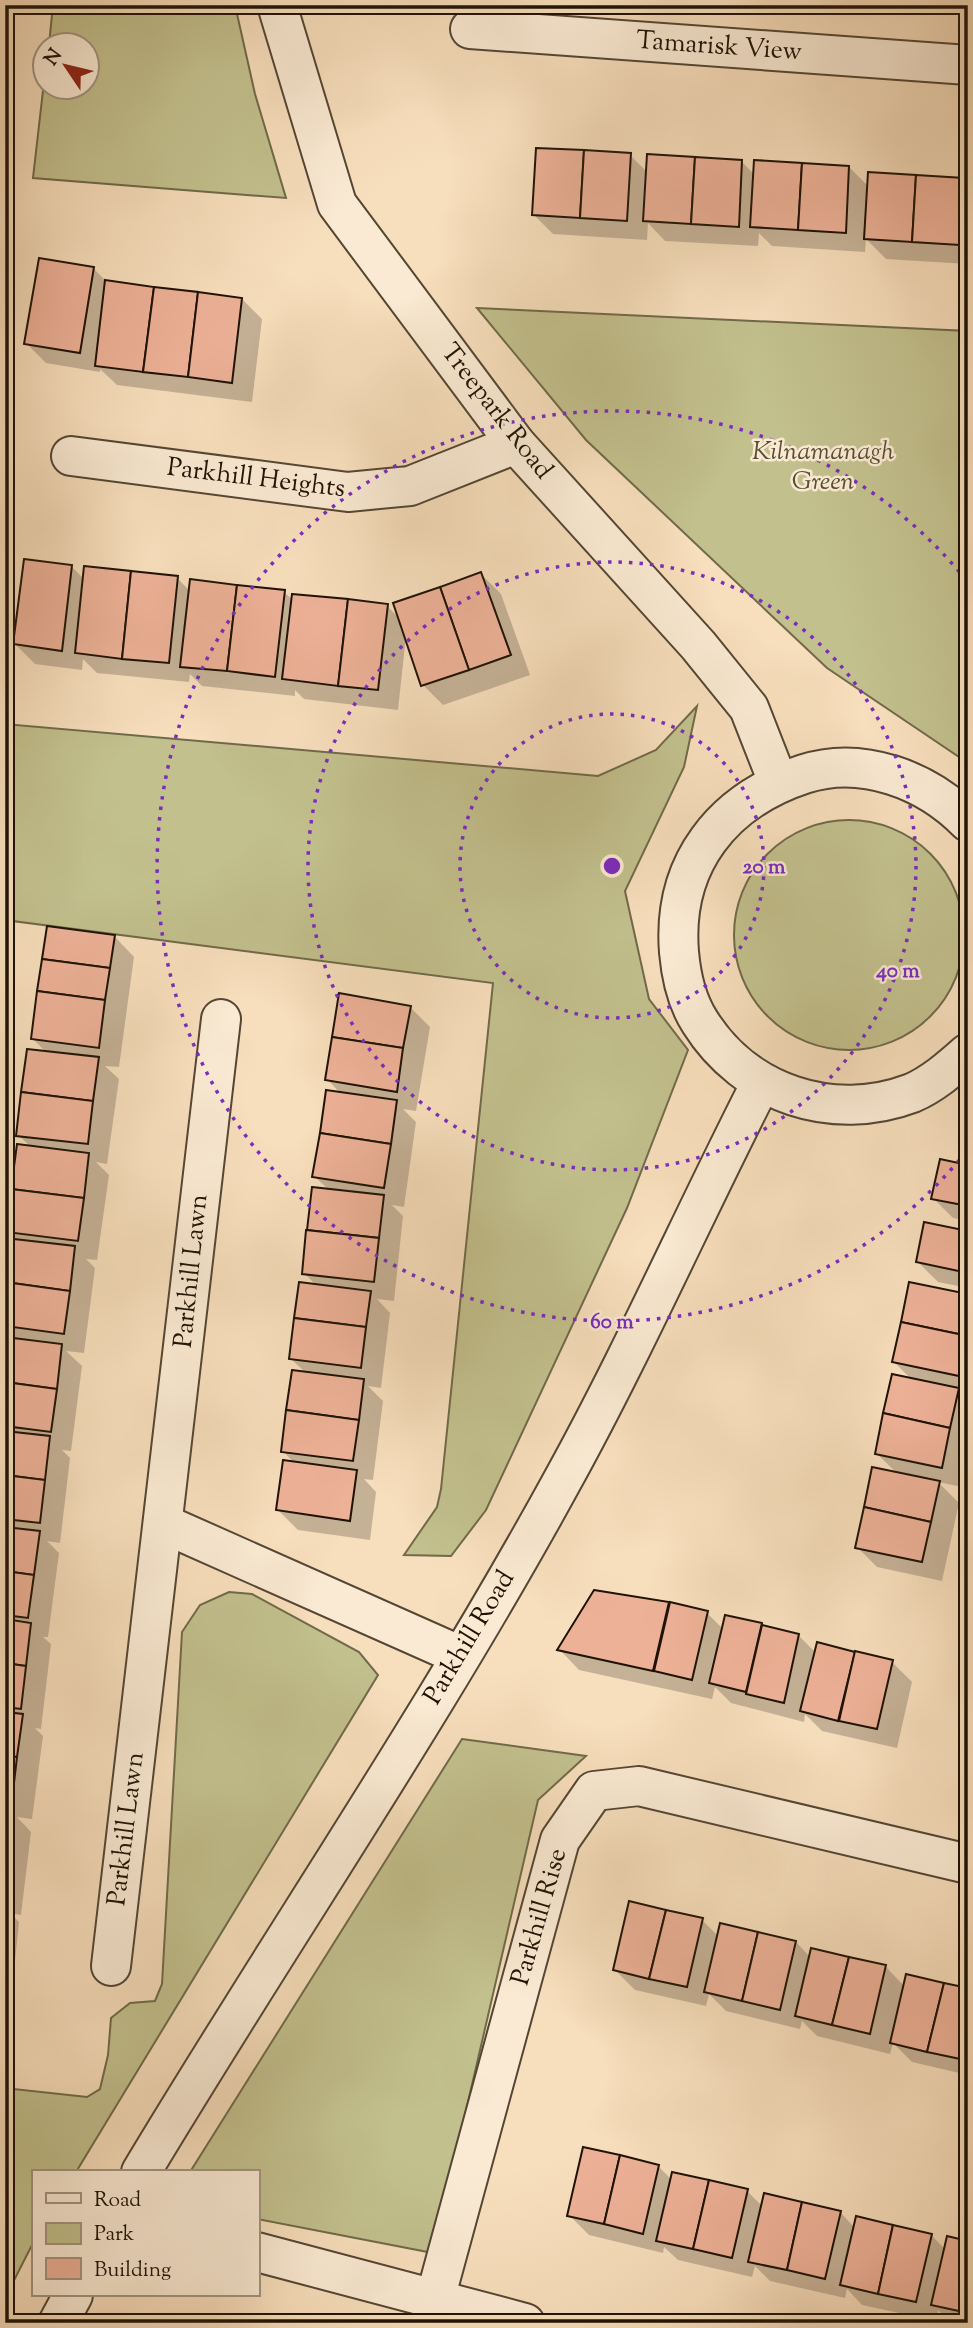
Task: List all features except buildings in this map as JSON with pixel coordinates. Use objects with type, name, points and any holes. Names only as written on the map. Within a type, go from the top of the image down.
[{"type":"street","name":"Treepark Road","points":[[277,5],[337,204],[516,444],[698,645],[749,708],[778,782]]},
{"type":"street","name":"Tamarisk View","points":[[470,29],[968,65]]},
{"type":"street","name":"Parkhill Heights","points":[[71,456],[348,492],[410,486],[516,444]]},
{"type":"street","points":[[968,822],[948,802],[903,777],[853,768],[814,771],[778,782],[750,797],[726,818],[703,846],[684,887],[677,926],[681,975],[698,1020],[723,1054],[761,1083],[805,1101],[852,1106],[873,1103],[914,1092],[947,1072],[968,1053]]},
{"type":"street","name":"Parkhill Lawn","points":[[111,1966],[221,1018]]},
{"type":"street","name":"Parkhill Road","points":[[142,2170],[459,1655],[562,1482],[761,1083]]},
{"type":"street","points":[[164,1524],[459,1655]]},
{"type":"street","name":"Parkhill Rise","points":[[435,2299],[560,1840],[594,1791],[639,1786],[968,1864]]},
{"type":"street","points":[[259,2253],[525,2323]]},
{"type":"street","points":[[58,2323],[72,2296]]},
{"type":"green space","points":[[53,5],[235,5],[255,94],[286,198],[33,178],[42,102],[102,102],[102,32],[50,32]]},
{"type":"green space","name":"Kilnamanagh Green","points":[[477,308],[968,331],[968,763],[827,668],[586,440]]},
{"type":"green space","points":[[697,706],[684,767],[625,891],[649,999],[688,1050],[627,1208],[486,1510],[451,1556],[404,1555],[437,1507],[441,1489],[493,983],[5,920],[5,724],[598,776],[656,750]]},
{"type":"green space","points":[[849,820],[871,822],[893,829],[913,839],[938,862],[959,902],[964,935],[962,957],[955,979],[945,999],[922,1024],[882,1045],[849,1050],[827,1048],[805,1041],[785,1031],[760,1008],[739,968],[734,935],[736,913],[743,891],[753,871],[776,846],[816,825]]},
{"type":"green space","points":[[229,1592],[252,1594],[359,1652],[378,1675],[77,2170],[32,2170],[32,2245],[5,2298],[5,2088],[87,2097],[100,2089],[108,2055],[111,2018],[130,2003],[155,2001],[162,1984],[182,1632],[200,1605]]},
{"type":"green space","points":[[462,1739],[586,1756],[538,1800],[433,2253],[259,2219],[259,2170],[191,2170]]}]
